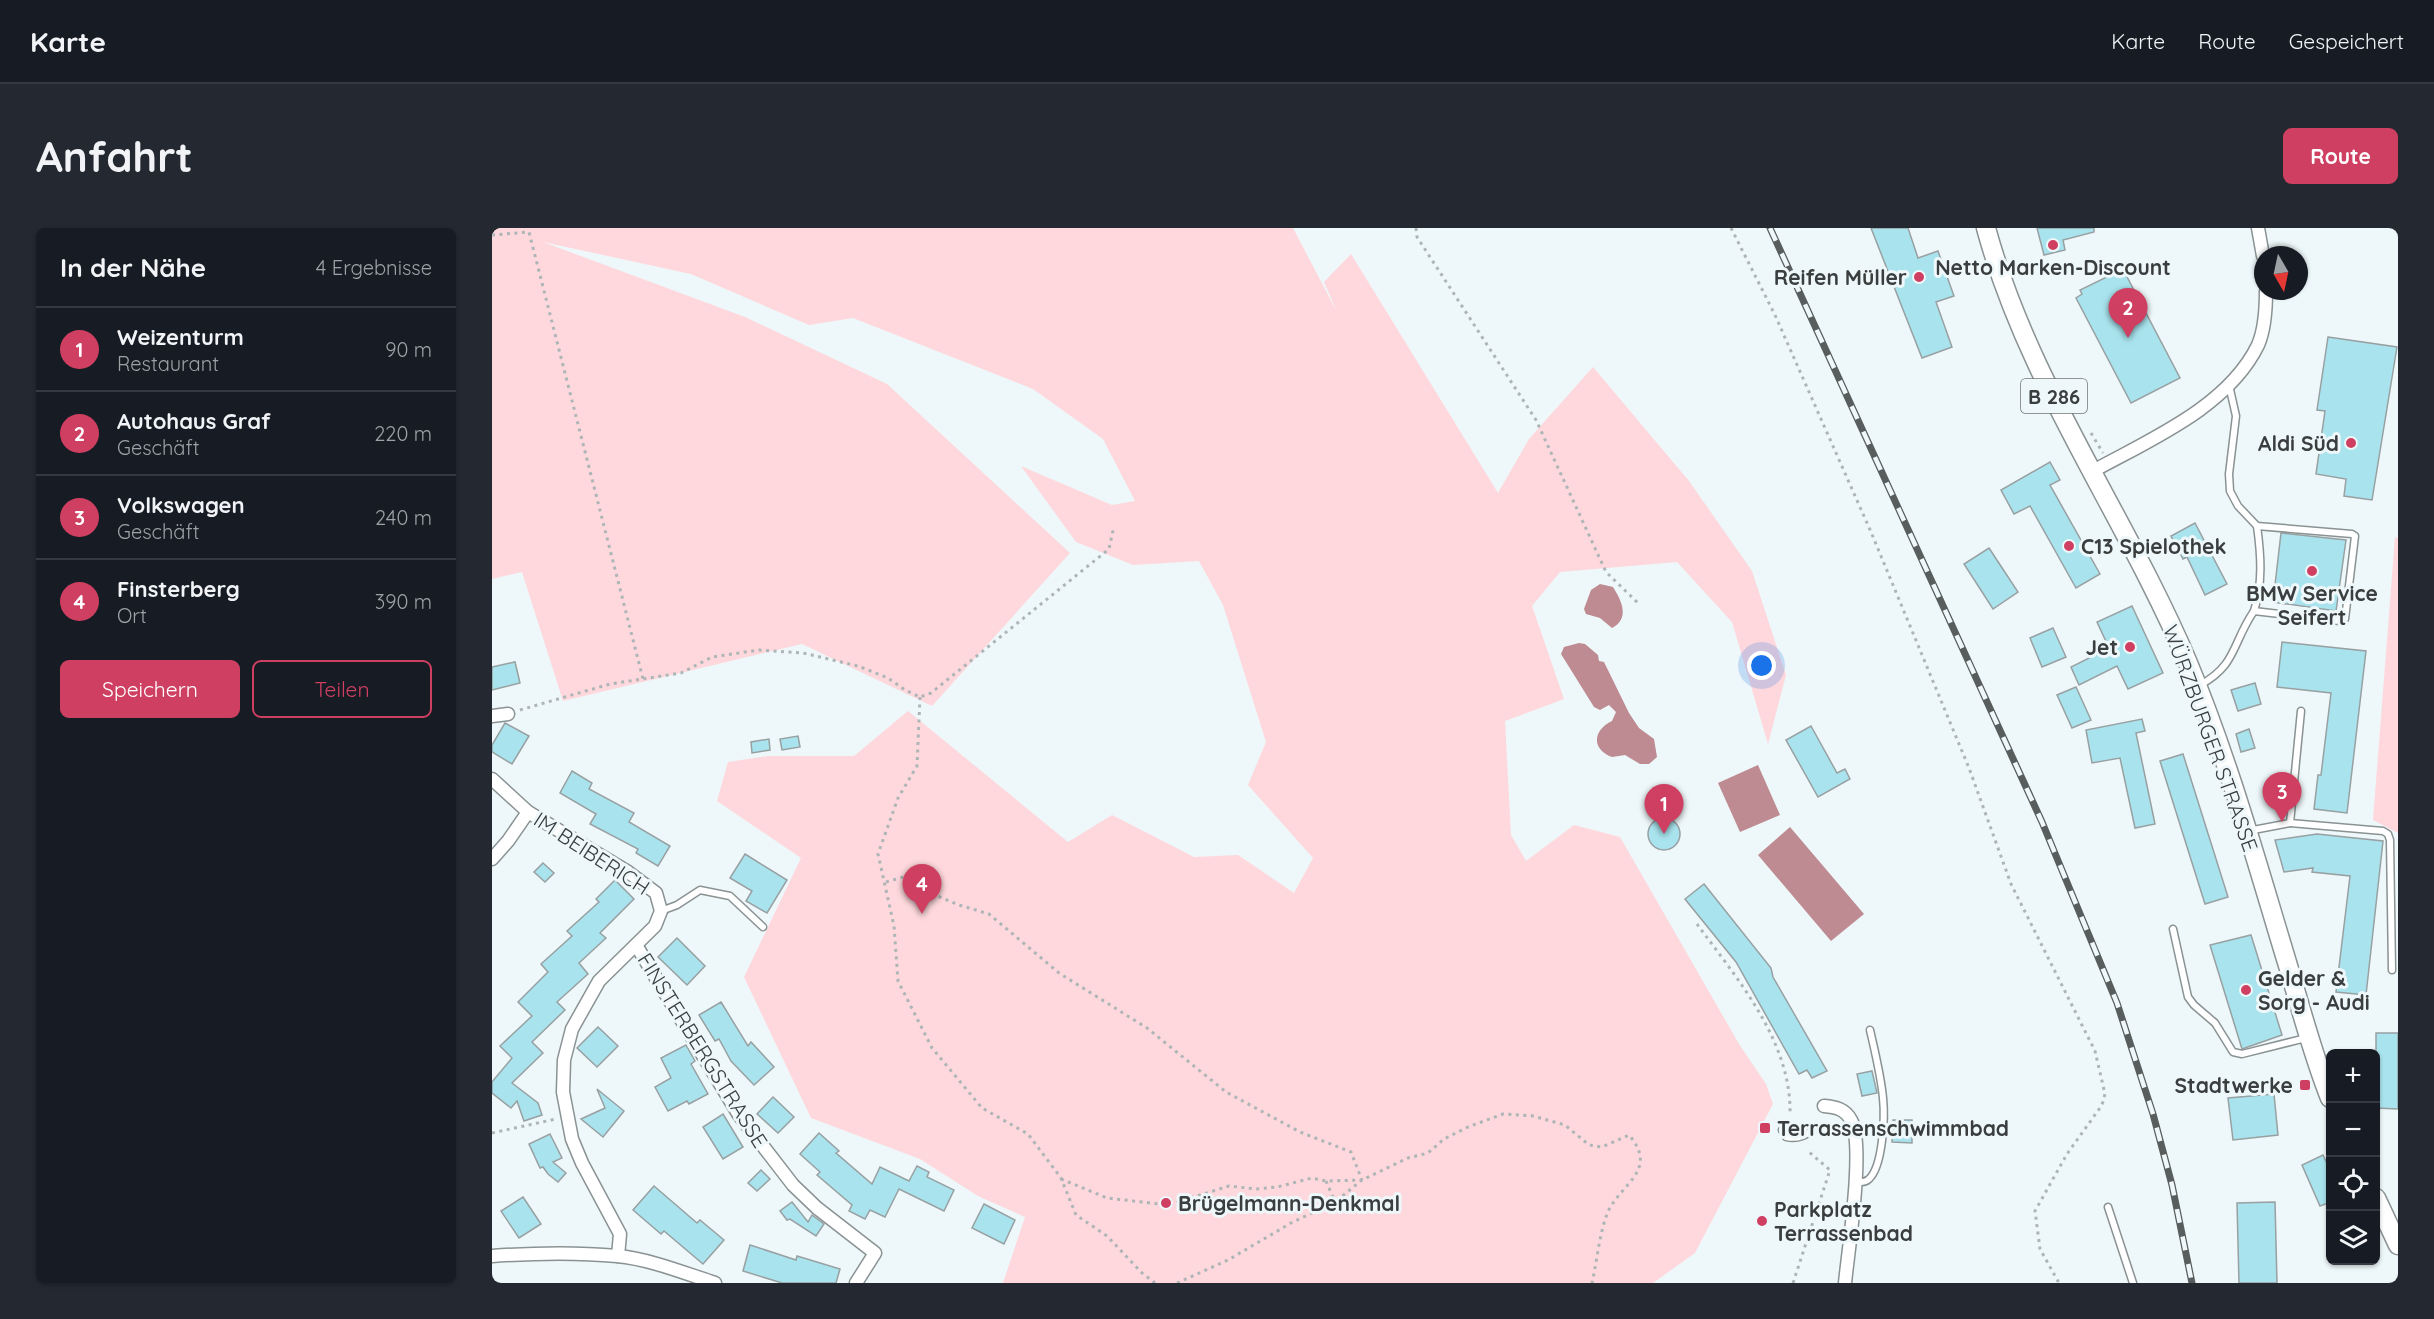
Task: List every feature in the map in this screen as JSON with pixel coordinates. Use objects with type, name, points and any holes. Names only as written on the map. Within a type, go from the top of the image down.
[{"type":"main road","name":"WÜRZBURGER STRASSE","points":[[1986,228],[2017,320],[2100,467],[2197,687],[2247,831],[2326,1083]]},
{"type":"main road","points":[[2380,1206],[2397,1241]]},
{"type":"street","points":[[2258,228],[2261,246]]},
{"type":"street","points":[[2100,467],[2147,443],[2180,422],[2228,385],[2243,368],[2258,344],[2264,323],[2265,300]]},
{"type":"street","points":[[492,716],[508,714]]},
{"type":"street","name":"IM BEIBERICH","points":[[492,779],[528,812],[656,893],[661,911],[656,926],[599,981],[572,1029],[564,1060],[563,1092],[566,1116],[582,1163],[620,1234],[618,1256]]},
{"type":"street","points":[[492,859],[528,812]]},
{"type":"street","name":"FINSTERBERGSTRASSE","points":[[636,945],[740,1115],[766,1150],[794,1185],[817,1208],[875,1253],[856,1283]]},
{"type":"street","points":[[1824,1106],[1836,1107],[1846,1113],[1852,1123],[1856,1144],[1856,1182],[1845,1283]]},
{"type":"street","points":[[492,1256],[525,1254],[618,1256],[715,1283]]},
{"type":"lane","points":[[2197,687],[2214,678],[2230,661],[2242,628],[2254,611],[2259,595],[2257,526],[2238,506],[2230,491],[2229,474],[2236,416],[2228,385]]},
{"type":"lane","points":[[2254,611],[2340,621],[2345,619],[2355,536],[2257,526]]},
{"type":"lane","points":[[2290,823],[2301,711]]},
{"type":"lane","points":[[2247,831],[2290,823],[2383,831],[2388,834],[2390,840],[2392,970]]},
{"type":"lane","points":[[661,911],[678,905],[700,890],[730,896],[763,927]]},
{"type":"lane","points":[[2173,929],[2188,997],[2215,1023],[2232,1052],[2242,1054],[2310,1037]]},
{"type":"lane","points":[[1856,1182],[1866,1182],[1871,1177],[1880,1153],[1882,1136],[1883,1098],[1870,1030]]},
{"type":"lane","points":[[1782,1130],[1786,1137],[1792,1138],[1809,1134],[1817,1127]]},
{"type":"lane","points":[[2108,1207],[2133,1283]]},
{"type":"path","points":[[1416,228],[1417,237],[1536,420],[1606,572],[1640,606]]},
{"type":"path","points":[[1731,228],[1775,315],[1871,532],[1969,768],[2011,884],[2095,1051],[2104,1094],[2102,1105],[2067,1154],[2035,1211],[2040,1249],[2059,1283]]},
{"type":"path","points":[[492,235],[529,232],[643,679]]},
{"type":"path","points":[[2088,426],[2100,467]]},
{"type":"path","points":[[508,714],[610,684],[681,673],[712,657],[759,650],[792,652],[858,666],[888,678],[920,697],[931,693],[1108,549],[1114,526]]},
{"type":"path","points":[[920,697],[917,766],[898,798],[878,854],[894,926],[898,981],[932,1048],[982,1108],[1028,1134],[1060,1178],[1076,1215],[1107,1236],[1142,1273],[1155,1283]]},
{"type":"path","points":[[886,882],[907,876],[923,890],[958,905],[989,914],[1059,973],[1147,1028],[1226,1092],[1300,1132],[1351,1152],[1362,1180]]},
{"type":"path","points":[[1698,924],[1743,987],[1773,1039],[1786,1071],[1790,1115]]},
{"type":"path","points":[[1177,1283],[1227,1260],[1291,1223],[1335,1202],[1362,1180],[1408,1158],[1428,1153],[1444,1139],[1503,1114],[1533,1116],[1564,1125],[1588,1145],[1602,1147],[1629,1136],[1639,1146],[1641,1162],[1638,1173],[1613,1201],[1606,1218],[1592,1283]]},
{"type":"path","points":[[492,1133],[566,1116]]},
{"type":"path","points":[[1793,1283],[1830,1170],[1809,1152]]},
{"type":"path","points":[[1060,1178],[1107,1198],[1129,1203],[1168,1205],[1229,1186],[1256,1189],[1277,1187],[1312,1178],[1326,1181],[1362,1180]]},
{"type":"path","points":[[1326,1181],[1335,1202]]},
{"type":"shaded area","points":[[492,228],[1293,228],[1337,312],[1324,282],[1351,254],[1498,493],[1529,439],[1593,367],[1689,481],[1752,571],[1786,675],[1768,744],[1732,622],[1677,562],[1560,572],[1532,606],[1564,699],[1505,721],[1511,835],[1526,861],[1574,825],[1620,837],[1739,1044],[1766,1084],[1773,1104],[1695,1253],[1653,1283],[1003,1283],[1025,1217],[978,1196],[920,1159],[811,1118],[744,977],[801,858],[717,801],[728,762],[768,756],[854,756],[908,711],[1068,842],[1112,815],[1194,857],[1238,855],[1294,893],[1313,858],[1248,785],[1266,742],[1223,605],[1199,561],[1133,565],[1076,542],[1021,466],[1112,505],[1135,501],[1103,439],[1033,389],[853,318],[809,325],[691,274],[543,242],[745,317],[887,384],[1070,553],[932,706],[802,644],[563,701],[522,572],[492,579]]},
{"type":"shaded area","points":[[2395,537],[2398,538],[2398,833],[2373,820]]},
{"type":"shaded area","points":[[1600,584],[1613,587],[1623,609],[1621,620],[1612,628],[1600,618],[1586,614],[1584,609],[1591,590]]},
{"type":"shaded area","points":[[1579,643],[1585,644],[1598,655],[1599,661],[1604,662],[1629,713],[1639,728],[1654,739],[1657,757],[1649,764],[1640,764],[1625,755],[1612,757],[1600,749],[1598,734],[1612,721],[1616,712],[1609,705],[1600,710],[1594,707],[1561,654],[1564,647]]},
{"type":"shaded area","points":[[1758,765],[1780,815],[1740,832],[1718,783]]},
{"type":"shaded area","points":[[1790,827],[1864,914],[1831,941],[1758,855]]},
{"type":"building","name":"Reifen Müller","points":[[1871,228],[1908,228],[1918,258],[1938,251],[1954,296],[1936,302],[1952,347],[1922,358]]},
{"type":"building","name":"Netto Marken-Discount","points":[[2037,228],[2094,228],[2094,232],[2063,240],[2065,250],[2044,255]]},
{"type":"building","points":[[2119,271],[2121,275],[2125,273],[2180,378],[2131,403],[2076,298],[2082,294],[2080,290]]},
{"type":"building","name":"Aldi Süd","points":[[2328,337],[2397,347],[2372,500],[2344,496],[2346,479],[2316,474],[2325,411],[2317,410]]},
{"type":"building","points":[[2050,462],[2060,480],[2050,485],[2100,574],[2076,588],[2030,506],[2014,514],[2001,490]]},
{"type":"building","points":[[2195,523],[2227,584],[2205,595],[2187,557],[2183,559],[2171,536]]},
{"type":"building","points":[[2281,533],[2346,540],[2336,611],[2273,602]]},
{"type":"building","points":[[1989,548],[2018,592],[1993,609],[1964,564]]},
{"type":"building","name":"Jet","points":[[2132,606],[2163,673],[2128,689],[2117,666],[2079,685],[2071,667],[2109,648],[2097,622]]},
{"type":"building","points":[[2053,628],[2066,657],[2042,667],[2030,638]]},
{"type":"building","points":[[2282,642],[2366,651],[2347,813],[2314,809],[2318,775],[2321,775],[2331,693],[2277,687]]},
{"type":"building","points":[[515,662],[520,683],[492,690],[492,667]]},
{"type":"building","points":[[2255,683],[2261,704],[2238,711],[2231,690]]},
{"type":"building","points":[[2076,687],[2091,720],[2072,728],[2057,695]]},
{"type":"building","points":[[2142,719],[2145,731],[2136,733],[2155,824],[2135,828],[2120,758],[2092,763],[2086,730]]},
{"type":"building","points":[[505,723],[529,736],[512,764],[492,752],[492,745]]},
{"type":"building","points":[[1811,726],[1837,773],[1845,769],[1850,779],[1818,797],[1786,740]]},
{"type":"building","points":[[2249,729],[2255,748],[2241,752],[2236,734]]},
{"type":"building","points":[[798,736],[800,747],[782,750],[780,739]]},
{"type":"building","points":[[769,739],[770,750],[752,753],[751,742]]},
{"type":"building","points":[[2183,754],[2228,897],[2205,904],[2160,761]]},
{"type":"building","points":[[572,771],[592,783],[589,789],[634,813],[629,822],[670,846],[658,866],[636,853],[638,849],[590,824],[596,814],[560,793]]},
{"type":"building","points":[[1664,818],[1675,823],[1680,834],[1675,845],[1664,850],[1653,845],[1648,834],[1653,823]]},
{"type":"building","points":[[2317,834],[2383,841],[2366,995],[2336,992],[2350,876],[2312,872],[2313,868],[2284,872],[2275,840]]},
{"type":"building","points":[[745,854],[787,880],[767,913],[746,901],[752,891],[730,878]]},
{"type":"building","points":[[543,863],[554,873],[545,882],[534,872]]},
{"type":"building","points":[[615,880],[634,899],[600,933],[606,938],[579,963],[588,974],[557,1002],[565,1010],[532,1042],[543,1053],[512,1083],[538,1103],[542,1115],[524,1121],[517,1101],[511,1108],[492,1093],[492,1082],[512,1058],[500,1046],[532,1016],[518,1002],[548,972],[541,964],[572,936],[567,931],[599,902],[596,899]]},
{"type":"building","points":[[1704,884],[1771,968],[1773,977],[1827,1071],[1812,1078],[1807,1070],[1799,1074],[1736,962],[1685,899]]},
{"type":"building","name":"Gelder & Sorg - Audi","points":[[2251,935],[2282,1035],[2242,1049],[2210,945]]},
{"type":"building","points":[[677,938],[705,966],[687,985],[658,957]]},
{"type":"building","points":[[721,1002],[748,1046],[751,1042],[774,1067],[754,1085],[731,1061],[719,1039],[715,1041],[699,1015]]},
{"type":"building","points":[[598,1027],[618,1046],[597,1067],[577,1048]]},
{"type":"building","points":[[2376,1033],[2398,1033],[2398,1109],[2380,1108],[2380,1049],[2376,1049]]},
{"type":"building","points":[[686,1045],[695,1061],[691,1064],[708,1094],[668,1111],[655,1087],[671,1078],[661,1058]]},
{"type":"building","points":[[1872,1071],[1877,1093],[1862,1096],[1857,1074]]},
{"type":"building","points":[[597,1089],[624,1111],[603,1137],[581,1119],[605,1108]]},
{"type":"building","points":[[2274,1094],[2278,1135],[2233,1140],[2228,1098]]},
{"type":"building","points":[[773,1097],[794,1117],[778,1133],[757,1114]]},
{"type":"building","points":[[723,1114],[743,1147],[723,1159],[703,1127]]},
{"type":"building","points":[[1893,1120],[1912,1120],[1912,1143],[1892,1142]]},
{"type":"building","points":[[819,1133],[839,1151],[836,1153],[872,1184],[880,1167],[909,1181],[917,1166],[929,1172],[927,1177],[954,1190],[944,1211],[899,1189],[885,1217],[870,1210],[865,1219],[849,1211],[852,1205],[817,1175],[820,1172],[800,1154]]},
{"type":"building","points":[[550,1134],[562,1158],[553,1162],[566,1173],[558,1182],[543,1167],[540,1168],[529,1144]]},
{"type":"building","points":[[2323,1155],[2326,1161],[2326,1204],[2320,1206],[2302,1165]]},
{"type":"building","points":[[761,1170],[770,1179],[757,1191],[748,1183]]},
{"type":"building","points":[[654,1186],[697,1223],[700,1220],[724,1240],[703,1264],[664,1231],[661,1234],[633,1210]]},
{"type":"building","points":[[523,1197],[541,1224],[519,1238],[501,1211]]},
{"type":"building","points":[[792,1202],[808,1222],[812,1215],[824,1224],[816,1236],[790,1219],[787,1220],[780,1211]]},
{"type":"building","points":[[2275,1202],[2277,1283],[2239,1283],[2237,1203]]},
{"type":"building","points":[[984,1204],[1015,1220],[1004,1244],[972,1228]]},
{"type":"building","points":[[750,1245],[796,1260],[797,1256],[840,1269],[836,1283],[782,1283],[743,1271]]},
{"type":"railway","points":[[1770,228],[2042,822],[2117,1003],[2153,1114],[2172,1185],[2192,1283]]},
{"type":"place","name":"Netto Marken-Discount","points":[[2053,245]]},
{"type":"place","name":"Reifen Müller","points":[[1919,277]]},
{"type":"place","name":"Autohaus Graf","points":[[2128,338]]},
{"type":"place","name":"Aldi Süd","points":[[2351,443]]},
{"type":"place","name":"C13 Spielothek","points":[[2069,546]]},
{"type":"place","name":"BMW Service Seifert","points":[[2312,571]]},
{"type":"place","name":"Jet","points":[[2130,647]]},
{"type":"place","name":"Volkswagen","points":[[2282,822]]},
{"type":"place","name":"Weizenturm","points":[[1664,834]]},
{"type":"place","name":"Finsterberg","points":[[922,914]]},
{"type":"place","name":"Gelder & Sorg - Audi","points":[[2246,990]]},
{"type":"place","name":"Stadtwerke","points":[[2305,1085]]},
{"type":"place","name":"Terrassenschwimmbad","points":[[1765,1128]]},
{"type":"place","name":"Brügelmann-Denkmal","points":[[1166,1203]]},
{"type":"place","name":"Parkplatz Terrassenbad","points":[[1762,1221]]}]
